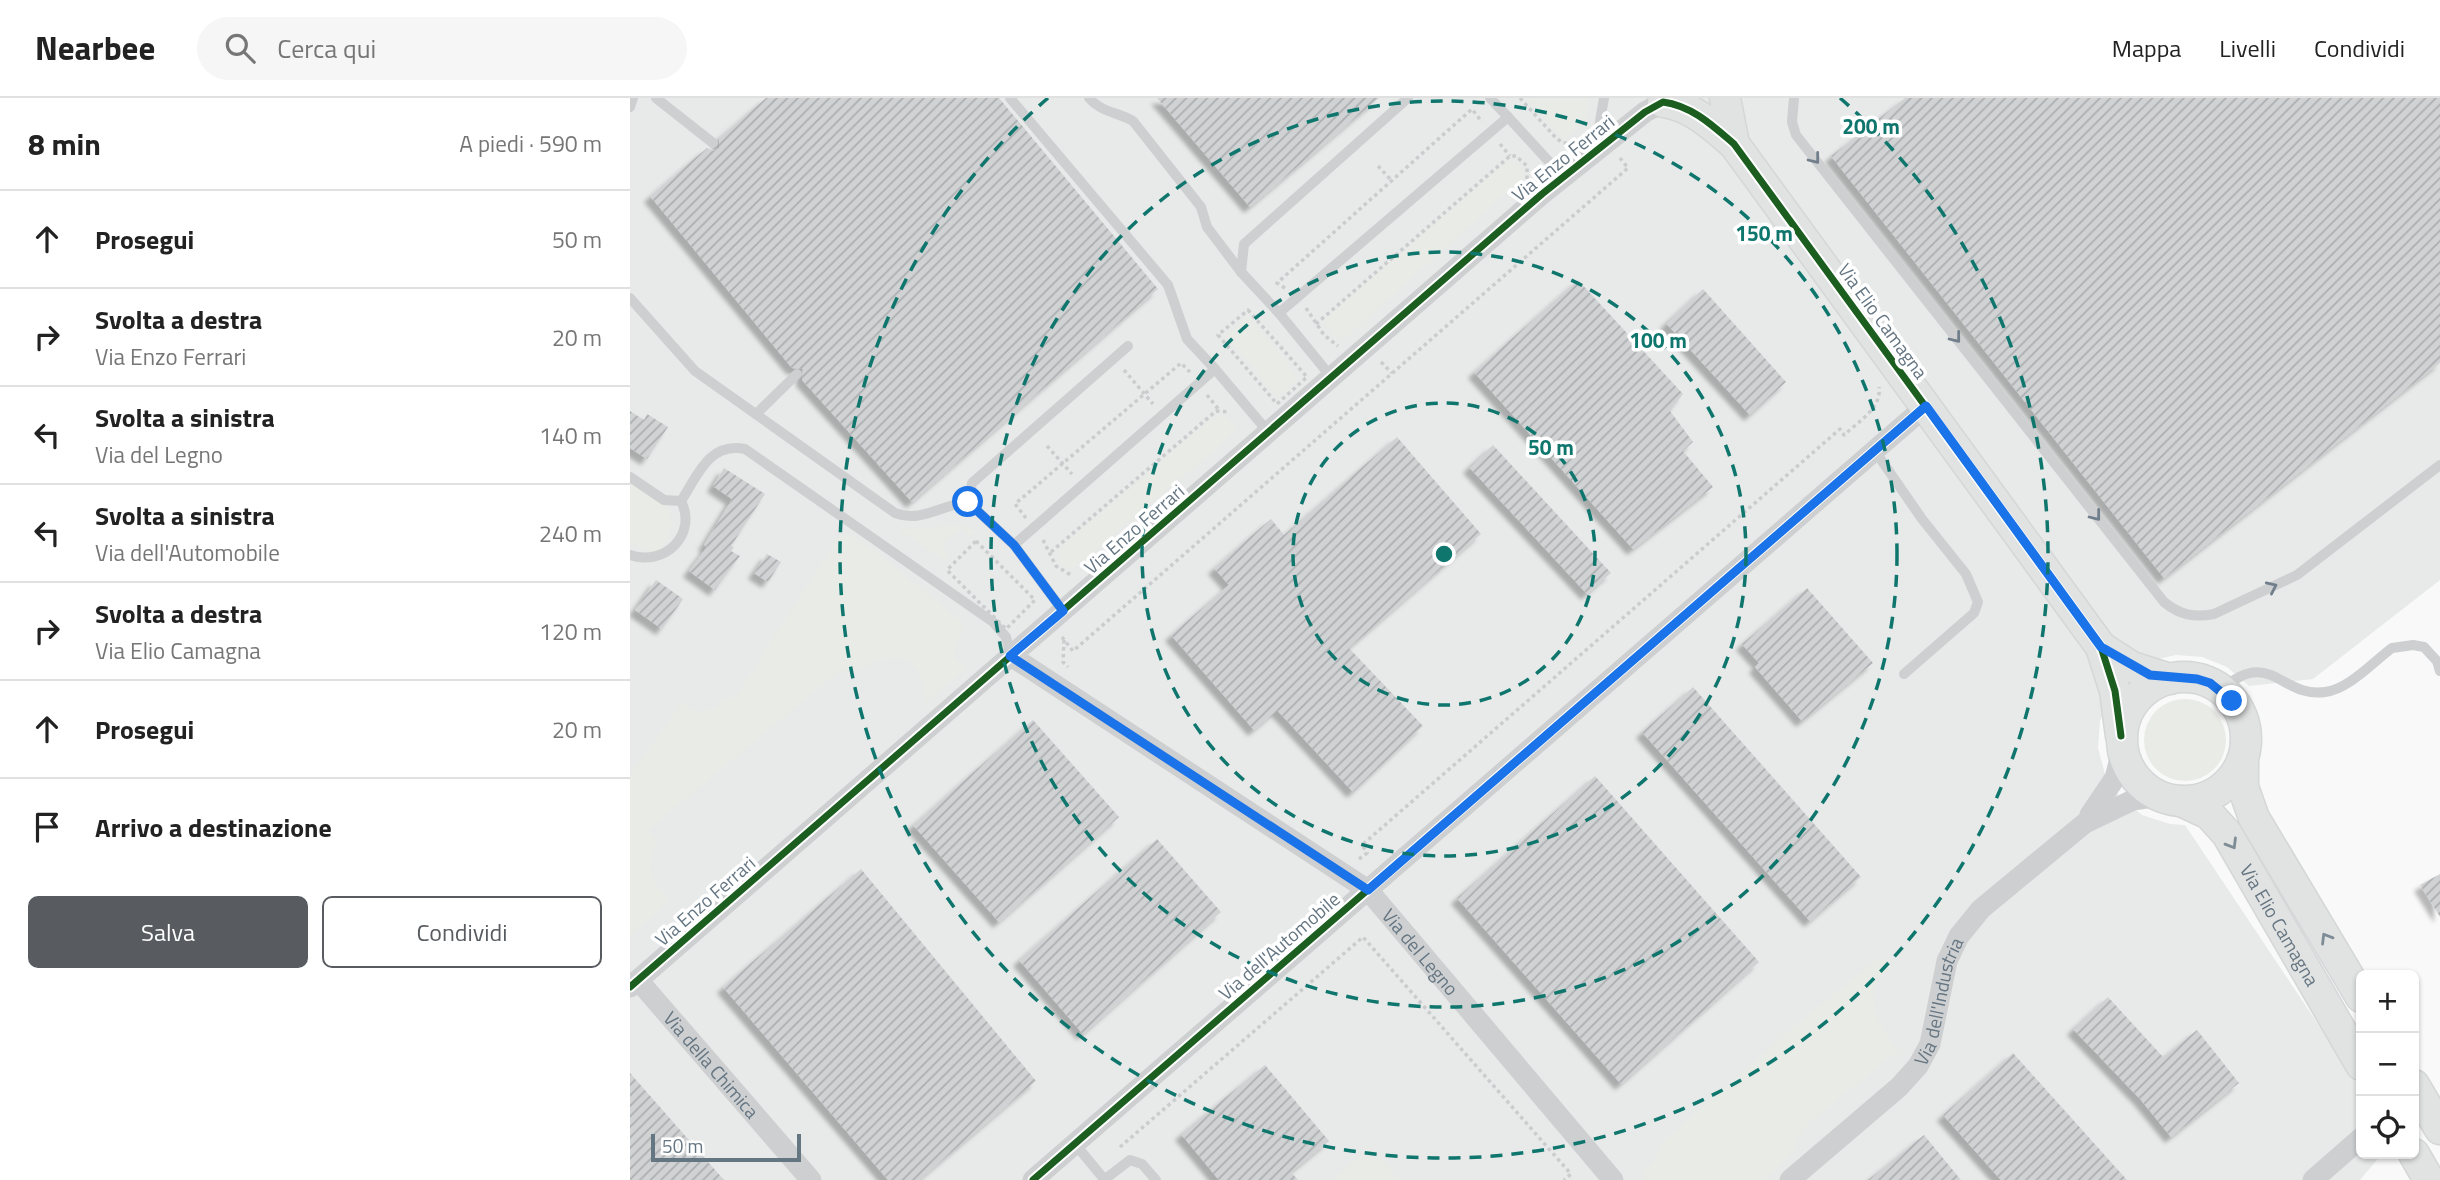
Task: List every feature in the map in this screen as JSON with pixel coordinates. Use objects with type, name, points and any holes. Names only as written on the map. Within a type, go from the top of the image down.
[{"type":"street","name":"Via Elio Camagna","points":[[1725,98],[1734,144]]},
{"type":"street","name":"Via Enzo Ferrari","points":[[634,984],[1332,378],[1660,99]]},
{"type":"street","name":"Via Elio Camagna","points":[[1660,99],[1679,104],[1699,115],[1734,144],[2101,647],[2115,691],[2122,743]]},
{"type":"street","name":"Via dell'Automobile","points":[[1033,1180],[1926,406]]},
{"type":"street","name":"Via Elio Camagna","points":[[2101,647],[2132,667],[2170,679]]},
{"type":"street","name":"Via del Legno","points":[[1010,656],[1368,890],[1614,1180]]},
{"type":"street","points":[[2170,679],[2197,679],[2221,690],[2240,714],[2245,736],[2243,759],[2234,776],[2219,790],[2201,799],[2170,799],[2142,786],[2129,770],[2122,743],[2131,705],[2142,693],[2170,679]]},
{"type":"street","name":"Via dell'Industria","points":[[2085,823],[2115,778],[2122,743]]},
{"type":"street","name":"Via Elio Camagna","points":[[2243,759],[2243,787],[2255,818],[2356,989]]},
{"type":"street","name":"Via Elio Camagna","points":[[2170,799],[2209,814],[2227,834],[2356,1056]]},
{"type":"street","name":"Via dell'Industria","points":[[1790,1180],[1899,1087],[1918,1066],[1930,1044],[1942,979],[1959,936],[1981,909],[2085,823],[2111,807],[2133,800],[2170,799]]},
{"type":"street","name":"Via della Chimica","points":[[634,984],[811,1180]]},
{"type":"street","points":[[2419,1096],[2440,1129]]},
{"type":"street","points":[[2313,1180],[2356,1142]]},
{"type":"street","points":[[2417,1159],[2430,1180]]},
{"type":"lane","points":[[630,107],[633,98]]},
{"type":"lane","points":[[656,98],[713,143]]},
{"type":"lane","points":[[1010,98],[1168,285],[1187,339],[1269,433]]},
{"type":"lane","points":[[1089,98],[1098,109],[1118,112],[1133,121],[1201,207],[1207,228],[1241,272],[1279,313],[1332,378]]},
{"type":"lane","points":[[1241,272],[1244,244],[1408,98]]},
{"type":"lane","points":[[1490,98],[1564,178]]},
{"type":"lane","name":"Via Enzo Ferrari","points":[[1582,164],[1598,127],[1604,98]]},
{"type":"lane","points":[[1794,98],[1792,122],[1796,135],[2173,610],[2199,617],[2214,614],[2297,575],[2440,465]]},
{"type":"lane","points":[[1279,313],[1508,117]]},
{"type":"lane","points":[[630,298],[695,371],[895,513],[918,517],[954,503],[968,502],[1014,545],[1063,611]]},
{"type":"lane","points":[[968,502],[972,483],[1128,346]]},
{"type":"lane","points":[[1014,545],[1215,369]]},
{"type":"lane","points":[[756,414],[797,374]]},
{"type":"lane","points":[[681,501],[715,451],[730,446],[745,449],[993,622],[1006,637],[1010,656]]},
{"type":"lane","points":[[1875,451],[1966,575],[1978,602],[1974,613],[1904,674]]},
{"type":"lane","points":[[630,477],[664,500],[681,501]]},
{"type":"lane","points":[[630,555],[651,558],[667,552],[677,544],[686,527],[688,514],[681,501]]},
{"type":"lane","points":[[2221,690],[2235,677],[2252,671],[2323,692],[2337,689],[2384,654],[2402,645],[2424,647],[2437,661],[2440,671]]},
{"type":"lane","points":[[1075,1144],[1104,1179],[1130,1160],[1142,1164],[1156,1180]]},
{"type":"path","points":[[1520,98],[1563,143],[1572,143],[1583,134]]},
{"type":"path","points":[[1287,290],[1277,282],[1472,109],[1480,119]]},
{"type":"path","points":[[1503,147],[1510,156]]},
{"type":"path","points":[[1072,672],[1063,662],[1064,640],[1073,651],[1628,168],[1620,158],[1626,152]]},
{"type":"path","points":[[1316,324],[1510,156],[1516,156],[1527,166],[1529,175],[1525,182]]},
{"type":"path","points":[[1378,166],[1392,181]]},
{"type":"path","points":[[1248,310],[1307,377],[1278,404],[1218,335],[1248,310]]},
{"type":"path","points":[[1314,317],[1316,324],[1334,345],[1341,347],[1347,343]]},
{"type":"path","points":[[1114,358],[1155,405]]},
{"type":"path","points":[[1027,520],[1015,504],[1181,363],[1189,371]]},
{"type":"path","points":[[1351,862],[1367,853],[1362,845],[1840,429],[1844,435],[1866,416],[1879,397],[1879,387]]},
{"type":"path","points":[[1208,396],[1219,410],[1233,414]]},
{"type":"path","points":[[1051,552],[1219,410]]},
{"type":"path","points":[[1047,446],[1074,475]]},
{"type":"path","points":[[1041,536],[1056,566],[1062,572],[1076,574]]},
{"type":"path","points":[[976,541],[1035,600],[1006,629],[947,570],[976,541]]},
{"type":"path","points":[[1096,1167],[1363,937],[1571,1174],[1564,1180]]},
{"type":"shaded area","points":[[630,98],[2440,98],[2440,580],[2313,679],[2249,686],[2227,667],[2202,657],[2176,655],[2150,661],[2110,696],[2100,721],[2098,748],[2105,774],[2119,796],[2142,815],[2170,824],[2185,825],[2354,1078],[2356,1159],[2378,1159],[2360,1180],[630,1180]]},
{"type":"shaded area","points":[[1526,98],[1588,98],[1586,120],[1564,140]]},
{"type":"shaded area","points":[[1509,160],[1518,163],[1525,176],[1347,337],[1334,338],[1326,325],[1326,318]]},
{"type":"shaded area","points":[[1248,315],[1299,378],[1278,397],[1226,336]]},
{"type":"shaded area","points":[[1225,416],[1236,428],[1230,437],[1074,568],[1064,567],[1058,559],[1062,546],[1213,417]]},
{"type":"shaded area","points":[[630,484],[670,510],[670,532],[660,551],[648,552],[630,541]]},
{"type":"shaded area","points":[[961,525],[975,531],[970,536],[962,527],[941,544],[949,555],[944,560],[898,529]]},
{"type":"shaded area","points":[[847,534],[866,544],[961,621],[962,631],[953,655],[966,668],[925,703],[919,674],[915,667],[901,658],[879,660],[863,668],[838,672],[648,830],[658,842],[651,857],[653,879],[669,897],[662,909],[630,935],[630,775],[682,703],[698,713],[714,708],[723,696],[729,699],[737,694],[840,535]]},
{"type":"shaded area","points":[[2185,699],[2201,703],[2214,711],[2222,724],[2226,740],[2222,756],[2214,769],[2201,777],[2185,781],[2169,777],[2156,769],[2148,756],[2144,740],[2148,724],[2156,711],[2169,703]]},
{"type":"shaded area","points":[[1879,958],[1890,962],[1892,968],[1874,981],[1875,1010],[1881,1027],[1900,1049],[1804,1127],[1791,1156],[1763,1180],[1646,1180],[1640,1173],[1656,1160],[1658,1146],[1795,1026]]},
{"type":"shaded area","points":[[1370,1146],[1399,1180],[1332,1180]]},
{"type":"building","points":[[766,98],[999,98],[1158,289],[912,502],[802,380],[803,369],[792,368],[650,196],[707,148],[713,151],[719,148],[719,138]]},
{"type":"building","points":[[1157,98],[1379,98],[1250,207]]},
{"type":"building","points":[[1905,98],[2440,98],[2440,363],[2164,578],[1831,156]]},
{"type":"building","points":[[1578,280],[1683,394],[1670,411],[1693,442],[1683,451],[1713,487],[1633,549],[1474,372]]},
{"type":"building","points":[[1703,289],[1786,382],[1750,415],[1666,323]]},
{"type":"building","points":[[630,411],[644,420],[647,414],[668,427],[647,459],[630,448]]},
{"type":"building","points":[[1397,437],[1481,534],[1349,648],[1423,726],[1353,792],[1277,710],[1254,730],[1171,635],[1229,585],[1214,568],[1271,519],[1284,535]]},
{"type":"building","points":[[1493,445],[1611,573],[1587,594],[1469,467]]},
{"type":"building","points":[[724,468],[765,494],[731,546],[734,547],[731,551],[740,556],[715,590],[689,571],[707,547],[704,545],[732,499],[713,486]]},
{"type":"building","points":[[767,554],[781,562],[768,582],[754,573]]},
{"type":"building","points":[[656,580],[683,599],[662,629],[635,610]]},
{"type":"building","points":[[1807,588],[1873,663],[1802,721],[1755,667],[1759,663],[1742,644]]},
{"type":"building","points":[[1693,687],[1861,877],[1810,921],[1642,732]]},
{"type":"building","points":[[1033,720],[1119,817],[999,922],[913,825]]},
{"type":"building","points":[[1595,776],[1759,962],[1621,1084],[1457,898]]},
{"type":"building","points":[[1157,839],[1221,912],[1083,1034],[1019,960]]},
{"type":"building","points":[[861,869],[1036,1081],[919,1180],[888,1180],[723,987]]},
{"type":"building","points":[[2440,874],[2440,917],[2420,885]]},
{"type":"building","points":[[2108,997],[2163,1057],[2197,1030],[2239,1083],[2171,1137],[2141,1100],[2073,1029]]},
{"type":"building","points":[[2013,1053],[2127,1180],[2001,1180],[1943,1115]]},
{"type":"building","points":[[1265,1065],[1329,1141],[1291,1172],[1298,1180],[1219,1180],[1181,1134]]},
{"type":"building","points":[[630,1073],[724,1180],[630,1180]]},
{"type":"building","points":[[1924,1135],[1961,1180],[1868,1180]]},
{"type":"cycle path","points":[[630,987],[1542,194],[1645,112],[1663,102],[1692,112],[1710,123],[1734,144],[2101,647],[2115,691],[2121,736]]},
{"type":"cycle path","points":[[1033,1180],[1926,406]]},
{"type":"route","points":[[968,502],[989,525],[1014,545],[1063,611],[1010,656],[1368,890],[1926,406],[2101,647],[2150,675],[2170,679],[2184,677],[2210,683],[2232,701]]}]
